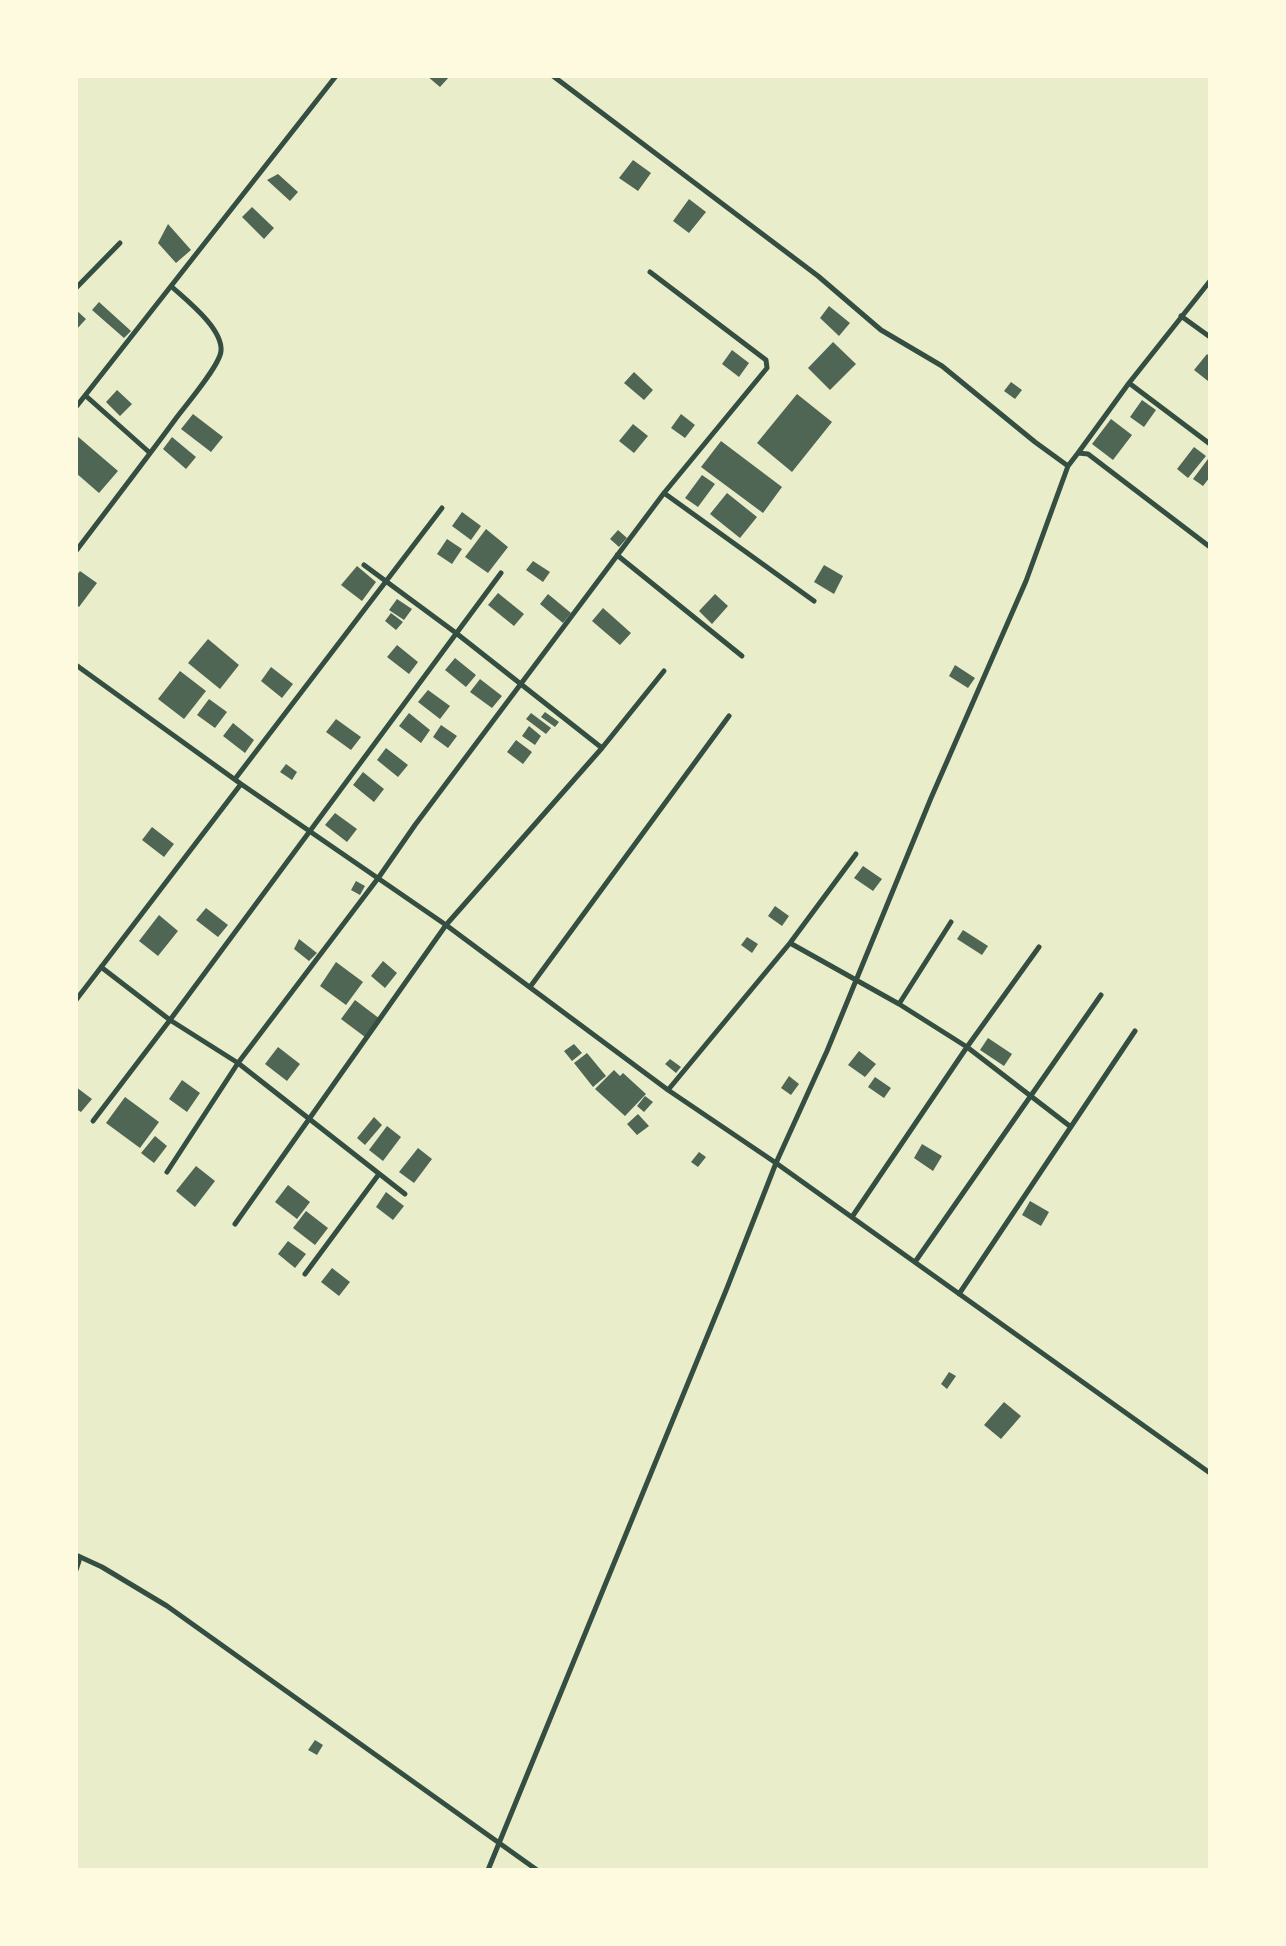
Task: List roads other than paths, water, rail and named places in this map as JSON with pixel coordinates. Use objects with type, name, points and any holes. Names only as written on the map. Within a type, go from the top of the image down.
[{"type":"street","points":[[76,407],[336,76]]},
{"type":"street","points":[[553,76],[818,276],[881,330],[942,366],[1035,442],[1068,466]]},
{"type":"street","points":[[76,288],[120,243]]},
{"type":"street","points":[[167,1172],[238,1063],[379,878],[415,825],[520,684],[664,493],[768,365],[766,360],[650,272]]},
{"type":"street","points":[[488,1870],[728,1288],[776,1163],[827,1050],[931,798],[1022,590],[1068,466],[1129,383],[1210,281]]},
{"type":"street","points":[[76,550],[201,386],[221,352],[220,341],[216,333],[198,310],[171,286]]},
{"type":"street","points":[[1181,316],[1210,337]]},
{"type":"street","points":[[1129,383],[1210,444]]},
{"type":"street","points":[[86,396],[150,453]]},
{"type":"street","points":[[1078,453],[1088,454],[1209,545]]},
{"type":"street","points":[[664,493],[814,601]]},
{"type":"street","points":[[235,779],[442,508]]},
{"type":"street","points":[[618,555],[742,656]]},
{"type":"street","points":[[364,565],[456,633],[602,748]]},
{"type":"street","points":[[93,1122],[501,572]]},
{"type":"street","points":[[76,665],[241,784],[446,925],[668,1090],[776,1163],[1210,1473]]},
{"type":"street","points":[[235,1224],[446,925],[602,748],[664,671]]},
{"type":"street","points":[[530,988],[729,716]]},
{"type":"street","points":[[76,1000],[241,784]]},
{"type":"street","points":[[668,1090],[790,943],[856,854]]},
{"type":"street","points":[[899,1004],[951,922]]},
{"type":"street","points":[[790,943],[899,1004],[967,1047],[1071,1127]]},
{"type":"street","points":[[852,1217],[967,1047],[1040,947]]},
{"type":"street","points":[[101,967],[170,1020],[238,1063],[405,1194]]},
{"type":"street","points":[[915,1262],[1101,995]]},
{"type":"street","points":[[959,1294],[1135,1031]]},
{"type":"street","points":[[305,1274],[379,1174]]},
{"type":"street","points":[[76,1555],[102,1567],[167,1606],[537,1870]]},
{"type":"street","points":[[76,1555],[79,1561],[76,1570]]}]
